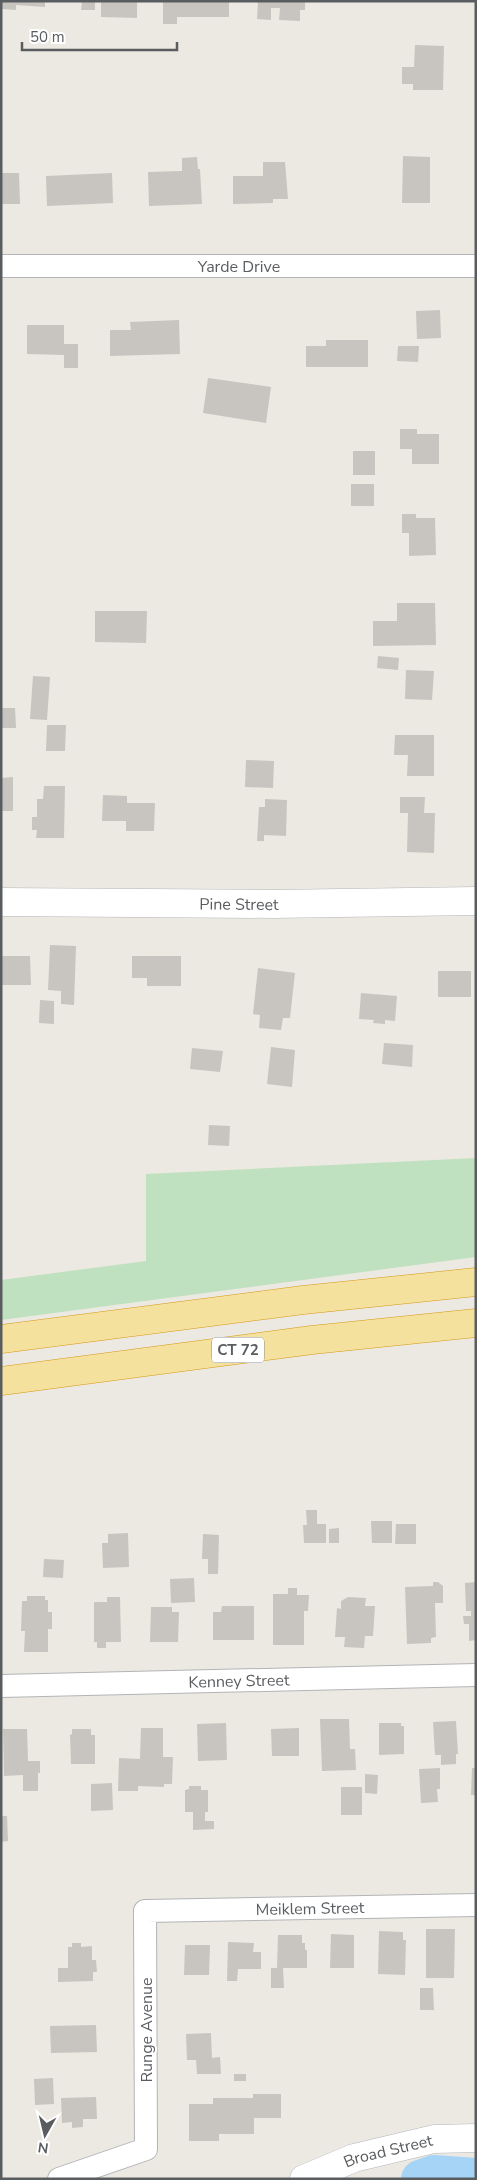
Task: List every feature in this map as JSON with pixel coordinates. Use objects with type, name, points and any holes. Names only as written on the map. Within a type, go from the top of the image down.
[{"type":"highway","points":[[1,1340],[303,1300],[476,1282]]},
{"type":"highway","name":"CT 72","points":[[1,1381],[312,1340],[476,1323]]},
{"type":"main road","name":"Pine Street","points":[[1,902],[273,904],[476,901]]},
{"type":"main road","name":"Broad Street","points":[[304,2179],[354,2158],[434,2139],[476,2138]]},
{"type":"street","name":"Yarde Drive","points":[[1,266],[476,266]]},
{"type":"street","name":"Kenney Street","points":[[1,1686],[476,1675]]},
{"type":"street","name":"Meiklem Street","points":[[145,1911],[476,1905]]},
{"type":"street","name":"Runge Avenue","points":[[59,2179],[146,2149],[145,1911]]},
{"type":"green space","points":[[476,1158],[476,1257],[1,1320],[1,1280],[146,1261],[146,1174]]},
{"type":"green space","points":[[476,2167],[476,2179],[425,2179]]},
{"type":"building","points":[[1,1],[45,1],[45,7],[16,5],[16,10],[1,9]]},
{"type":"building","points":[[82,1],[95,1],[95,10],[81,10]]},
{"type":"building","points":[[101,1],[137,1],[137,18],[101,17]]},
{"type":"building","points":[[163,1],[229,1],[229,17],[177,17],[177,24],[163,24]]},
{"type":"building","points":[[258,1],[305,1],[305,10],[300,10],[300,21],[279,20],[280,8],[271,8],[271,20],[257,19]]},
{"type":"building","points":[[415,45],[444,46],[443,90],[413,90],[413,84],[402,84],[402,67],[414,67]]},
{"type":"building","points":[[403,156],[430,157],[430,203],[402,203]]},
{"type":"building","points":[[197,157],[198,169],[200,169],[202,204],[149,206],[148,172],[182,171],[182,158]]},
{"type":"building","points":[[263,162],[285,162],[288,199],[273,199],[273,203],[233,204],[233,176],[263,176]]},
{"type":"building","points":[[1,173],[19,173],[20,204],[1,204]]},
{"type":"building","points":[[112,173],[113,203],[47,206],[46,176]]},
{"type":"building","points":[[440,310],[441,338],[417,339],[416,311]]},
{"type":"building","points":[[179,320],[180,354],[110,356],[110,330],[131,330],[130,322]]},
{"type":"building","points":[[27,325],[64,325],[64,344],[78,344],[78,368],[64,368],[64,355],[27,354]]},
{"type":"building","points":[[326,340],[368,340],[368,367],[306,367],[306,346],[326,346]]},
{"type":"building","points":[[398,346],[419,346],[418,362],[397,361]]},
{"type":"building","points":[[208,378],[271,387],[266,423],[203,413]]},
{"type":"building","points":[[400,429],[417,429],[417,434],[439,434],[439,464],[412,464],[412,449],[400,449]]},
{"type":"building","points":[[353,451],[375,451],[375,475],[353,475]]},
{"type":"building","points":[[351,484],[374,484],[374,506],[351,506]]},
{"type":"building","points":[[402,514],[416,514],[416,518],[435,518],[436,555],[409,556],[409,533],[402,533]]},
{"type":"building","points":[[397,603],[435,603],[436,645],[373,646],[373,621],[397,621]]},
{"type":"building","points":[[95,611],[147,611],[146,643],[95,642]]},
{"type":"building","points":[[378,656],[399,658],[398,670],[377,668]]},
{"type":"building","points":[[406,670],[434,671],[432,700],[405,699]]},
{"type":"building","points":[[33,676],[50,677],[47,720],[30,719]]},
{"type":"building","points":[[1,708],[15,708],[16,728],[1,728]]},
{"type":"building","points":[[47,725],[66,725],[65,751],[46,751]]},
{"type":"building","points":[[395,735],[434,735],[434,776],[407,776],[408,755],[394,755]]},
{"type":"building","points":[[246,760],[274,761],[273,788],[245,787]]},
{"type":"building","points":[[13,777],[13,811],[1,811],[1,778]]},
{"type":"building","points":[[44,786],[65,786],[64,838],[36,838],[37,830],[32,830],[32,817],[37,817],[37,799],[43,799]]},
{"type":"building","points":[[103,795],[127,796],[127,803],[155,803],[154,831],[126,831],[126,821],[102,821]]},
{"type":"building","points":[[400,797],[425,797],[424,813],[435,813],[434,853],[407,852],[408,813],[400,813]]},
{"type":"building","points":[[265,799],[287,800],[286,836],[264,835],[264,841],[257,841],[259,807],[265,807]]},
{"type":"building","points":[[50,945],[76,946],[74,1005],[61,1004],[61,991],[48,990]]},
{"type":"building","points":[[1,956],[30,956],[31,985],[1,985]]},
{"type":"building","points":[[132,956],[181,956],[181,986],[147,986],[147,978],[132,978]]},
{"type":"building","points":[[258,968],[295,973],[290,1018],[283,1018],[281,1030],[259,1028],[260,1015],[253,1014]]},
{"type":"building","points":[[438,971],[471,971],[471,997],[438,997]]},
{"type":"building","points":[[361,993],[397,996],[395,1021],[385,1020],[385,1024],[373,1023],[374,1020],[359,1019]]},
{"type":"building","points":[[40,1000],[54,1001],[54,1024],[39,1023]]},
{"type":"building","points":[[384,1043],[413,1045],[412,1067],[382,1064]]},
{"type":"building","points":[[271,1047],[295,1050],[292,1087],[267,1084]]},
{"type":"building","points":[[192,1048],[223,1051],[220,1072],[190,1069]]},
{"type":"building","points":[[209,1125],[230,1126],[229,1146],[208,1145]]},
{"type":"building","points":[[306,1510],[317,1510],[317,1524],[326,1524],[326,1543],[304,1543],[303,1525],[307,1525]]},
{"type":"building","points":[[371,1521],[392,1521],[392,1543],[372,1543]]},
{"type":"building","points":[[396,1524],[416,1524],[416,1544],[395,1544]]},
{"type":"building","points":[[339,1528],[339,1543],[329,1543],[329,1529]]},
{"type":"building","points":[[128,1533],[129,1567],[103,1568],[102,1543],[108,1543],[108,1534]]},
{"type":"building","points":[[203,1534],[219,1535],[218,1574],[208,1574],[208,1559],[202,1559]]},
{"type":"building","points":[[44,1559],[64,1560],[63,1578],[43,1577]]},
{"type":"building","points":[[194,1578],[195,1602],[171,1603],[170,1579]]},
{"type":"building","points":[[433,1582],[438,1582],[443,1586],[443,1603],[435,1603],[436,1637],[431,1638],[431,1643],[407,1644],[405,1587],[433,1586]]},
{"type":"building","points":[[476,1582],[476,1640],[469,1641],[469,1624],[464,1624],[463,1616],[471,1616],[471,1611],[466,1611],[465,1583]]},
{"type":"building","points":[[288,1588],[297,1588],[297,1595],[309,1595],[308,1611],[304,1611],[304,1645],[273,1645],[273,1594],[288,1594]]},
{"type":"building","points":[[27,1596],[45,1596],[45,1600],[48,1600],[48,1612],[52,1612],[52,1629],[48,1629],[48,1652],[24,1652],[25,1631],[21,1631],[22,1601],[27,1601]]},
{"type":"building","points":[[107,1597],[120,1597],[121,1642],[106,1642],[106,1648],[97,1648],[97,1642],[94,1642],[94,1602],[107,1602]]},
{"type":"building","points":[[348,1597],[366,1598],[365,1606],[375,1606],[373,1636],[365,1636],[364,1648],[344,1647],[345,1637],[335,1637],[337,1608],[341,1609],[341,1601]]},
{"type":"building","points":[[222,1606],[254,1606],[254,1640],[213,1640],[213,1612],[221,1612]]},
{"type":"building","points":[[151,1607],[172,1607],[172,1612],[179,1612],[178,1642],[150,1642]]},
{"type":"building","points":[[320,1719],[349,1719],[350,1749],[355,1749],[356,1770],[322,1771]]},
{"type":"building","points":[[456,1721],[458,1754],[456,1754],[456,1764],[441,1765],[441,1755],[435,1755],[433,1722]]},
{"type":"building","points":[[226,1723],[227,1760],[198,1761],[197,1724]]},
{"type":"building","points":[[379,1723],[401,1723],[401,1726],[404,1726],[404,1754],[379,1755]]},
{"type":"building","points":[[141,1728],[163,1728],[163,1757],[173,1757],[172,1784],[164,1784],[164,1787],[138,1786],[138,1791],[118,1791],[119,1758],[140,1759]]},
{"type":"building","points":[[299,1728],[299,1756],[272,1756],[271,1729]]},
{"type":"building","points":[[3,1729],[27,1729],[28,1761],[40,1761],[38,1791],[23,1791],[23,1775],[4,1776]]},
{"type":"building","points":[[72,1729],[91,1729],[91,1735],[95,1735],[95,1764],[71,1764],[70,1735],[72,1734]]},
{"type":"building","points":[[440,1768],[440,1789],[437,1789],[438,1802],[421,1803],[419,1769]]},
{"type":"building","points":[[472,1768],[476,1768],[476,1795],[471,1795]]},
{"type":"building","points":[[365,1774],[378,1775],[377,1794],[365,1793]]},
{"type":"building","points":[[112,1783],[113,1810],[91,1811],[91,1784]]},
{"type":"building","points":[[189,1786],[201,1786],[201,1790],[208,1790],[208,1812],[205,1812],[205,1821],[214,1821],[214,1829],[193,1830],[193,1812],[185,1812],[185,1790],[189,1789]]},
{"type":"building","points":[[341,1787],[362,1787],[362,1815],[341,1815]]},
{"type":"building","points":[[1,1816],[7,1816],[8,1841],[1,1842]]},
{"type":"building","points":[[426,1929],[455,1929],[454,1978],[426,1978]]},
{"type":"building","points":[[379,1931],[403,1932],[403,1940],[406,1940],[405,1975],[378,1974]]},
{"type":"building","points":[[331,1934],[354,1935],[354,1968],[330,1968]]},
{"type":"building","points":[[278,1935],[302,1935],[302,1943],[305,1943],[305,1950],[307,1950],[307,1968],[283,1968],[284,1988],[271,1988],[271,1968],[277,1968]]},
{"type":"building","points":[[228,1942],[254,1943],[253,1952],[261,1952],[261,1969],[238,1969],[237,1981],[227,1981]]},
{"type":"building","points":[[72,1943],[81,1943],[81,1947],[92,1946],[92,1960],[96,1960],[97,1972],[93,1972],[93,1981],[58,1982],[58,1968],[68,1968],[68,1947],[72,1947]]},
{"type":"building","points":[[185,1945],[210,1945],[209,1975],[184,1975]]},
{"type":"building","points":[[420,1988],[433,1988],[434,2010],[420,2010]]},
{"type":"building","points":[[96,2025],[97,2052],[51,2053],[50,2026]]},
{"type":"building","points":[[211,2033],[212,2058],[220,2057],[221,2074],[197,2074],[196,2060],[187,2060],[186,2034]]},
{"type":"building","points":[[234,2074],[246,2074],[246,2081],[234,2081]]},
{"type":"building","points":[[53,2078],[54,2104],[35,2105],[34,2079]]},
{"type":"building","points":[[253,2094],[281,2094],[281,2118],[254,2118],[254,2134],[219,2134],[219,2141],[189,2141],[189,2104],[213,2104],[213,2098],[253,2098]]},
{"type":"building","points":[[96,2097],[97,2119],[83,2119],[83,2127],[72,2128],[72,2122],[62,2123],[61,2098]]},
{"type":"waterway","points":[[420,2179],[434,2174],[476,2177]]}]
